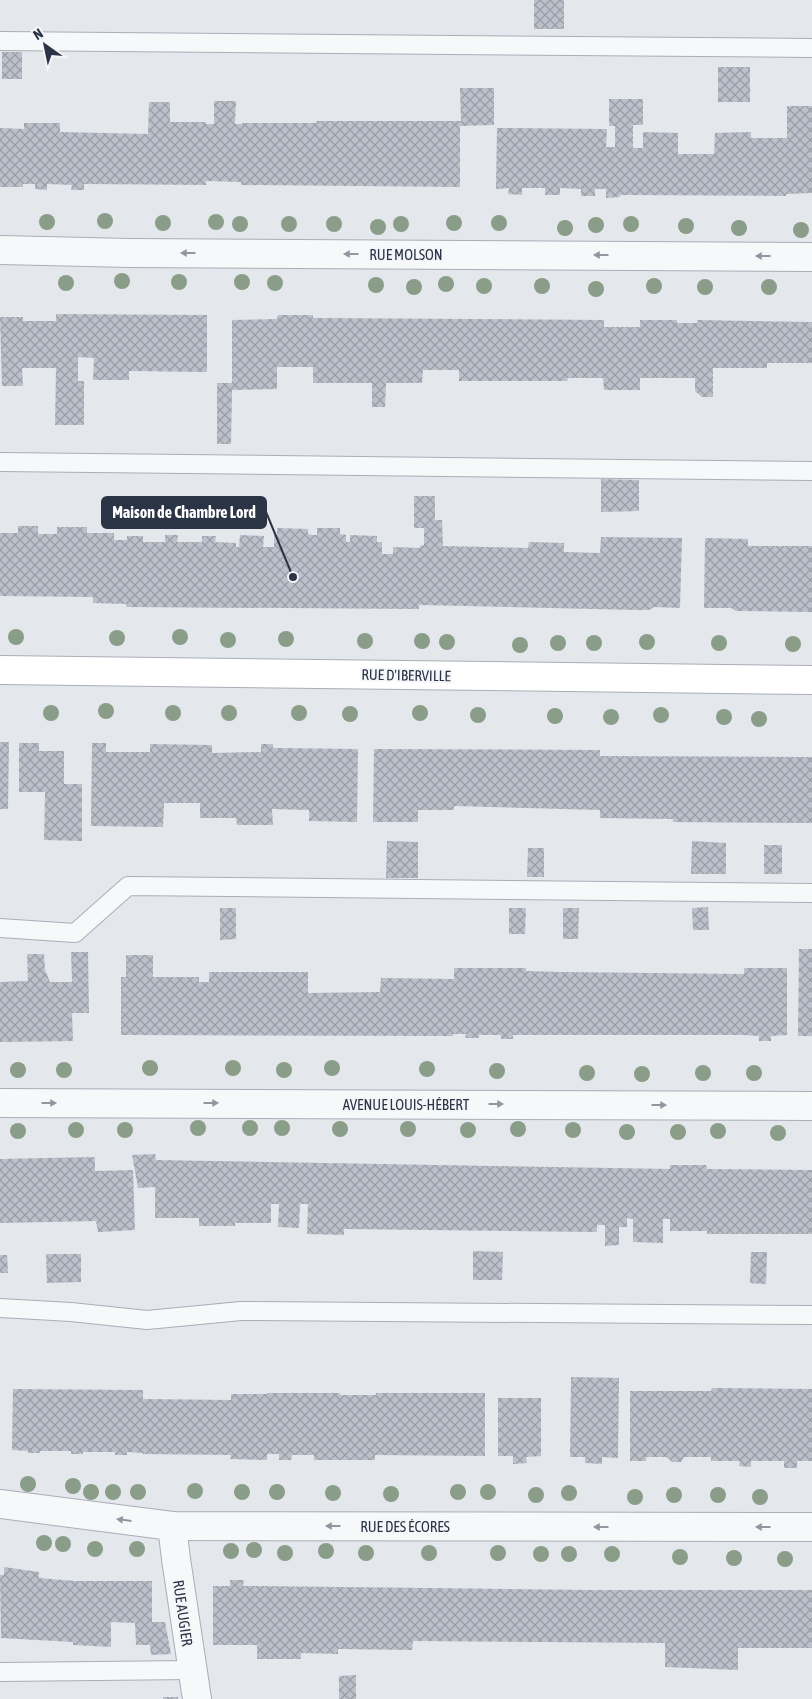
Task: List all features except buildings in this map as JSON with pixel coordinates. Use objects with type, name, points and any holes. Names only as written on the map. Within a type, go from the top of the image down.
[{"type":"main road","name":"RUE D'IBERVILLE","points":[[0,670],[812,680]]},
{"type":"street","name":"RUE MOLSON","points":[[0,250],[130,253],[812,257]]},
{"type":"street","name":"AVENUE LOUIS-HÉBERT","points":[[0,1103],[812,1106]]},
{"type":"street","name":"RUE DES ÉCORES","points":[[0,1504],[172,1526],[812,1527]]},
{"type":"street","name":"RUE AUGIER","points":[[172,1526],[197,1699]]},
{"type":"lane","points":[[0,41],[812,48]]},
{"type":"lane","points":[[0,462],[812,471]]},
{"type":"lane","points":[[0,928],[75,933],[128,886],[812,893]]},
{"type":"lane","points":[[0,1308],[71,1312],[147,1320],[241,1311],[812,1315]]},
{"type":"lane","points":[[0,1672],[192,1670]]},
{"type":"place","name":"Maison de Chambre Lord","points":[[293,577]]}]
